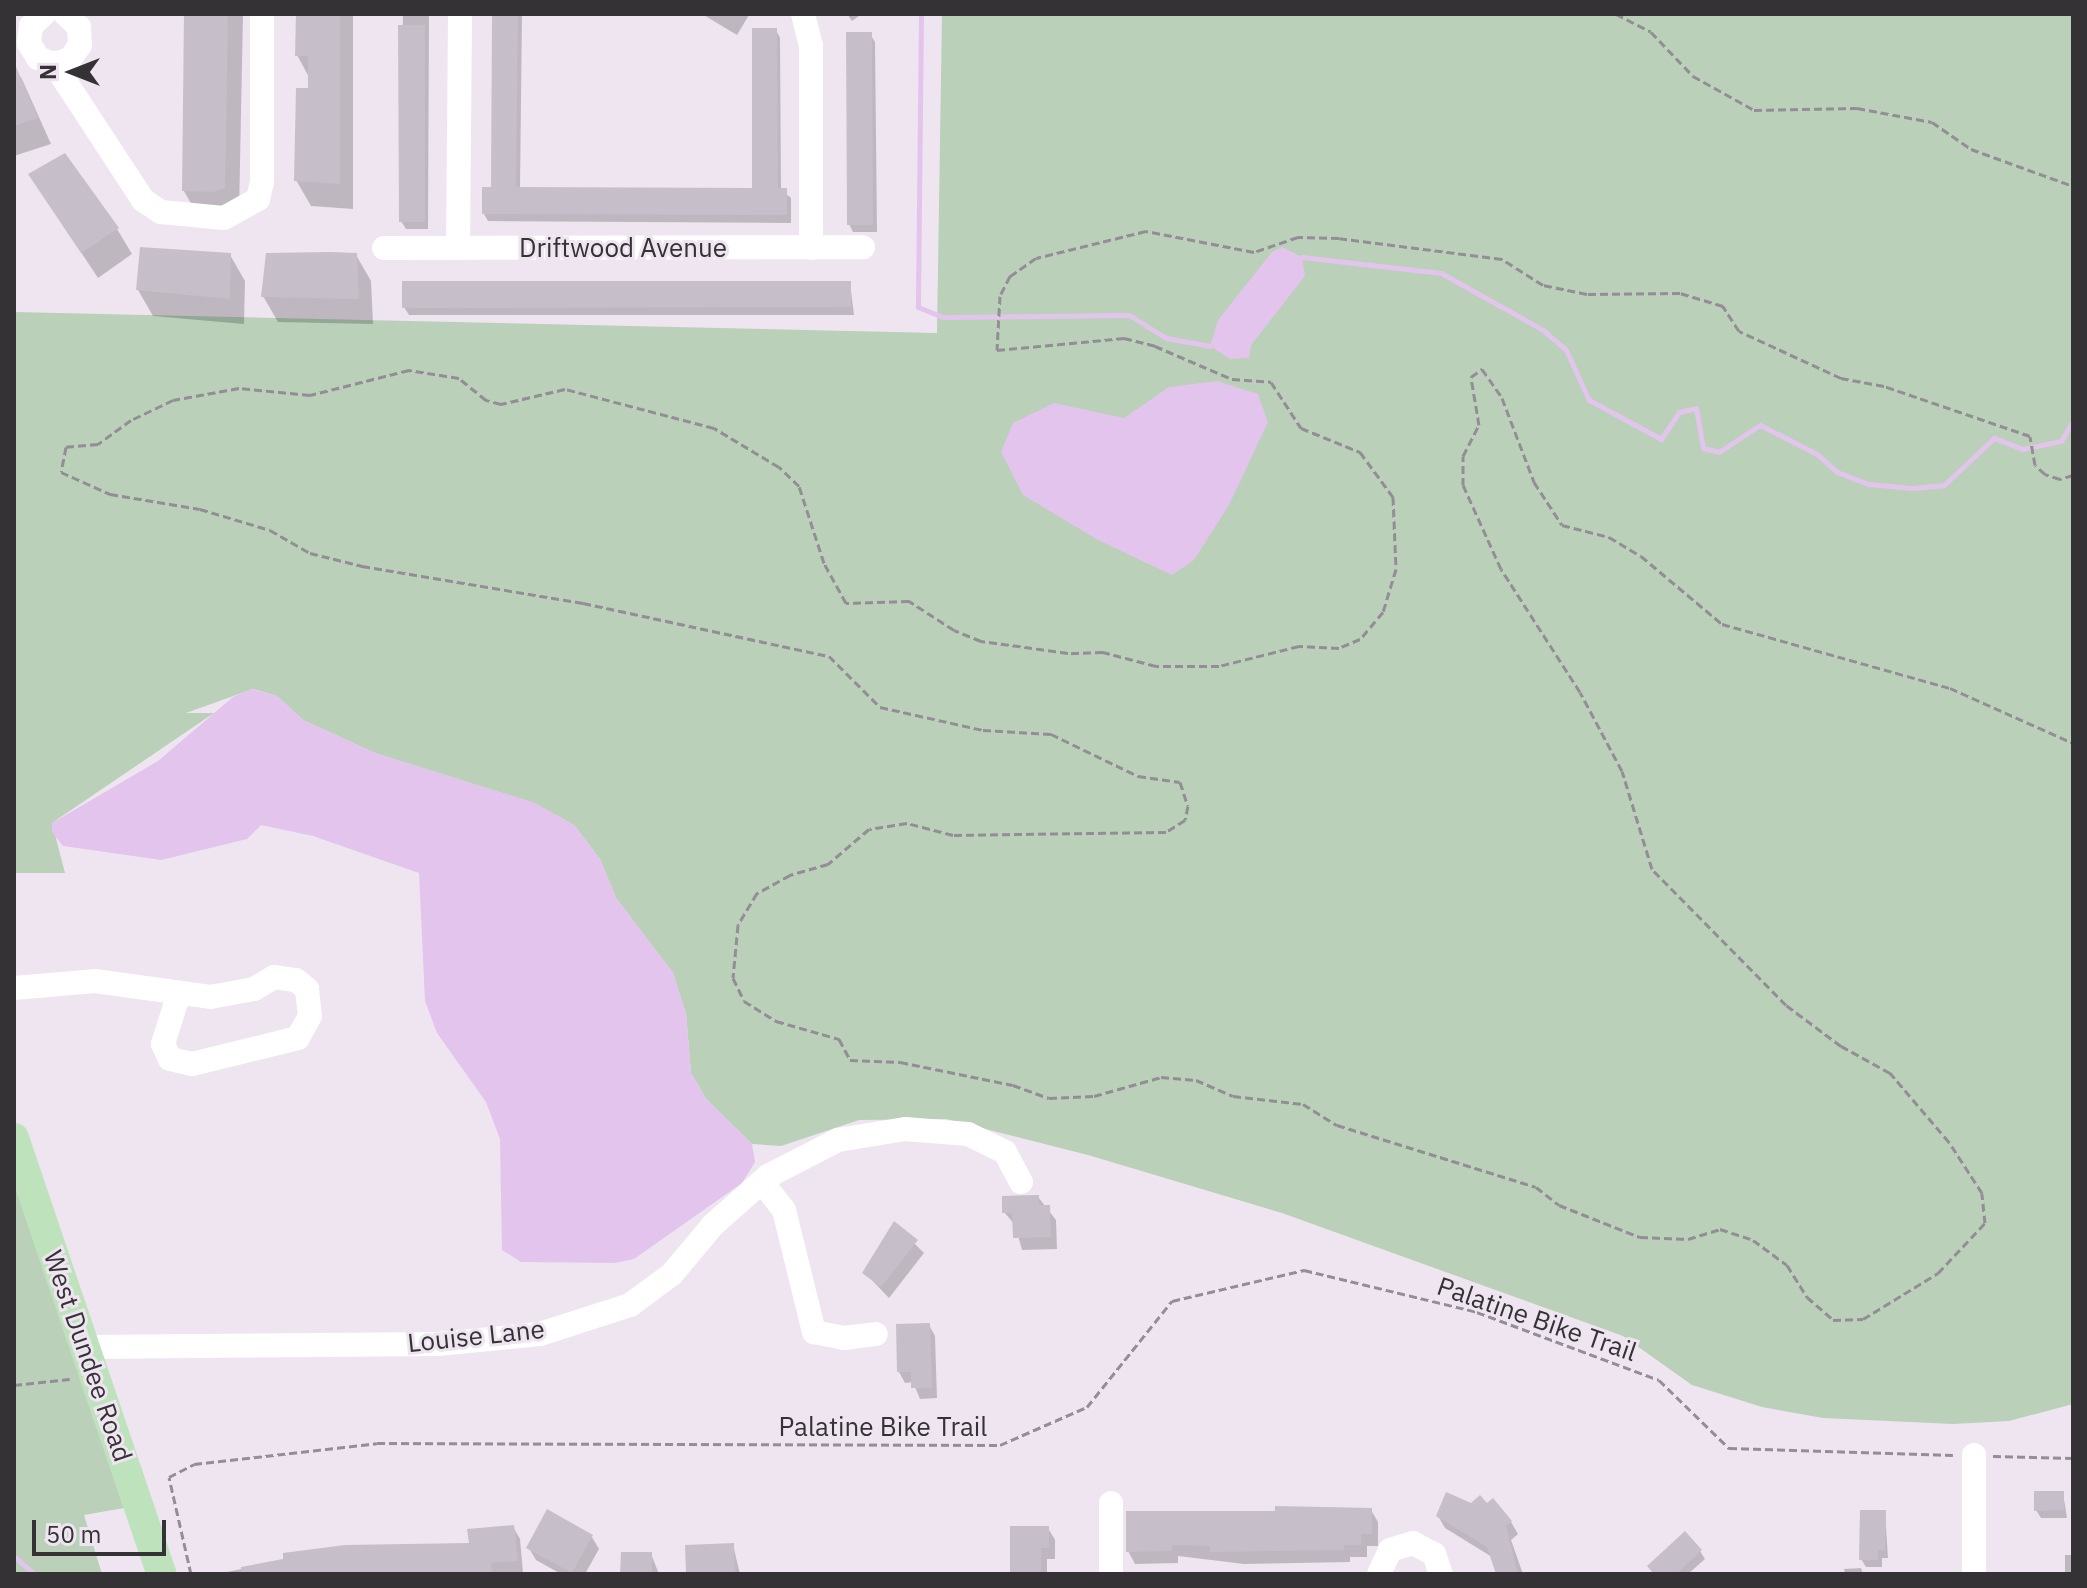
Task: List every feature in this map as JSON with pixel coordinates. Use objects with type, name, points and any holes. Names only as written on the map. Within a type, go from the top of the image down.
[{"type":"main road","name":"West Dundee Road","points":[[14,1138],[162,1574]]},
{"type":"street","points":[[44,14],[31,26],[22,45],[38,58],[54,64],[143,200],[161,212],[224,218],[258,199],[262,182],[262,14]]},
{"type":"street","points":[[54,64],[70,59],[80,45],[79,27],[65,14]]},
{"type":"street","points":[[458,248],[460,14]]},
{"type":"street","points":[[803,14],[811,45],[811,248]]},
{"type":"street","name":"Driftwood Avenue","points":[[384,248],[863,247]]},
{"type":"street","points":[[14,988],[95,981],[178,996],[254,989],[274,977],[296,980],[307,989],[310,1016],[298,1038],[192,1064],[170,1059],[163,1044],[178,996]]},
{"type":"street","name":"Louise Lane","points":[[89,1360],[438,1344],[540,1334],[630,1305],[672,1274],[713,1225],[762,1182],[838,1140],[905,1129],[968,1134],[1005,1152],[1021,1182]]},
{"type":"street","points":[[762,1182],[784,1210],[814,1332],[844,1338],[876,1334]]},
{"type":"street","points":[[1974,1455],[1974,1574]]},
{"type":"street","points":[[1111,1503],[1111,1574]]},
{"type":"street","points":[[1379,1574],[1390,1550],[1413,1543],[1434,1554],[1441,1574]]},
{"type":"path","points":[[1495,14],[1521,14]]},
{"type":"path","points":[[1616,14],[1651,32],[1693,76],[1754,110],[1857,108],[1932,122],[1971,149],[2073,186]]},
{"type":"path","points":[[2073,475],[2060,479],[2035,465],[2030,436],[1884,386],[1841,378],[1739,331],[1723,306],[1680,293],[1587,294],[1543,285],[1502,259],[1435,250],[1298,237],[1254,252],[1146,231],[1036,258],[1010,276],[1000,296],[997,350],[1124,338],[1232,379],[1271,382],[1301,428],[1360,452],[1393,497],[1396,569],[1383,612],[1360,639],[1339,648],[1299,646],[1219,666],[1156,666],[1103,652],[1068,653],[981,641],[954,630],[909,601],[846,603],[830,577],[799,486],[779,467],[714,428],[565,389],[501,404],[486,400],[459,378],[409,370],[310,395],[239,388],[173,400],[131,420],[98,444],[66,447],[61,472],[110,494],[200,509],[270,530],[310,553],[362,566],[583,603],[829,656],[880,707],[983,730],[1051,734],[1138,776],[1180,782],[1188,806],[1185,820],[1166,832],[953,835],[907,823],[869,829],[828,864],[790,875],[757,893],[738,925],[733,978],[744,1001],[776,1021],[839,1039],[850,1060],[900,1062],[1013,1085],[1049,1098],[1094,1096],[1161,1077],[1196,1080],[1233,1096],[1303,1104],[1337,1125],[1536,1187],[1559,1205],[1628,1233],[1688,1239],[1720,1229],[1753,1240],[1787,1265],[1807,1297],[1833,1320],[1863,1319],[1938,1273],[1985,1223],[1982,1193],[1957,1152],[1890,1073],[1841,1046],[1786,1005],[1652,869],[1622,771],[1580,692],[1501,569],[1463,485],[1463,456],[1479,425],[1471,377],[1482,369],[1502,398],[1528,469],[1562,525],[1609,537],[1641,556],[1722,624],[1950,688],[2073,743]]},
{"type":"path","name":"Palatine Bike Trail","points":[[191,1574],[169,1477],[194,1464],[377,1443],[1000,1445],[1087,1407],[1172,1301],[1304,1270],[1477,1312],[1659,1380],[1729,1448],[2073,1458]]},
{"type":"path","points":[[14,1385],[89,1360]]},
{"type":"green space","points":[[942,14],[2073,14],[2073,1404],[2009,1421],[1953,1424],[1823,1418],[1762,1407],[1692,1385],[1623,1336],[1282,1213],[1088,1155],[946,1119],[859,1120],[781,1146],[752,1144],[706,1099],[691,1073],[686,1014],[673,973],[616,898],[600,859],[574,825],[534,803],[375,753],[303,720],[277,696],[253,689],[186,713],[214,713],[52,823],[65,873],[14,873],[14,312],[937,333]]},
{"type":"green space","points":[[14,1180],[124,1508],[84,1515],[102,1574],[14,1574]]},
{"type":"shaded area","points":[[1282,247],[1302,257],[1305,276],[1251,345],[1249,358],[1230,359],[1210,346],[1218,320],[1272,252]]},
{"type":"shaded area","points":[[1217,381],[1258,394],[1268,422],[1229,505],[1194,560],[1172,575],[1098,540],[1023,495],[1001,452],[1013,423],[1054,403],[1124,418],[1169,387]]},
{"type":"shaded area","points":[[252,689],[277,696],[303,720],[375,753],[535,803],[574,825],[600,859],[616,898],[673,973],[686,1014],[691,1073],[706,1099],[752,1144],[755,1162],[742,1183],[634,1259],[614,1263],[521,1262],[502,1250],[500,1139],[486,1102],[437,1033],[425,1001],[419,873],[313,836],[261,825],[247,839],[161,860],[63,846],[52,832],[52,823],[158,761],[233,697]]},
{"type":"building","points":[[184,14],[228,14],[225,188],[213,192],[182,191]]},
{"type":"building","points":[[296,14],[340,14],[340,184],[294,181],[296,88],[308,88],[308,56],[295,56]]},
{"type":"building","points":[[492,14],[518,14],[516,187],[752,188],[752,28],[777,28],[778,188],[787,188],[787,215],[482,214],[482,187],[491,187]]},
{"type":"building","points":[[398,25],[425,25],[425,222],[399,222]]},
{"type":"building","points":[[846,32],[872,32],[873,225],[847,225]]},
{"type":"building","points":[[14,62],[38,118],[14,126]]},
{"type":"building","points":[[65,153],[119,228],[81,253],[28,174]]},
{"type":"building","points":[[140,247],[231,253],[230,299],[136,290]]},
{"type":"building","points":[[266,253],[357,253],[359,299],[261,297]]},
{"type":"building","points":[[402,281],[851,281],[851,307],[402,308]]},
{"type":"building","points":[[1039,1195],[1039,1205],[1050,1205],[1051,1237],[1013,1238],[1012,1213],[1002,1213],[1002,1196]]},
{"type":"building","points":[[894,1221],[918,1240],[881,1287],[862,1273]]},
{"type":"building","points":[[930,1323],[932,1388],[911,1388],[911,1372],[897,1372],[896,1324]]},
{"type":"building","points":[[2034,1491],[2064,1491],[2064,1510],[2034,1511]]},
{"type":"building","points":[[1446,1492],[1471,1503],[1480,1495],[1487,1503],[1493,1498],[1512,1521],[1506,1526],[1518,1574],[1496,1574],[1487,1547],[1436,1516]]},
{"type":"building","points":[[1275,1506],[1372,1508],[1372,1534],[1361,1534],[1361,1545],[1344,1545],[1344,1550],[1210,1552],[1210,1546],[1172,1545],[1172,1551],[1126,1552],[1126,1511],[1275,1511]]},
{"type":"building","points":[[547,1509],[593,1535],[572,1573],[526,1548]]},
{"type":"building","points":[[1860,1510],[1886,1510],[1885,1551],[1878,1550],[1878,1560],[1859,1560]]},
{"type":"building","points":[[514,1525],[518,1561],[491,1563],[492,1574],[242,1574],[241,1567],[283,1559],[283,1553],[345,1545],[469,1543],[467,1529]]},
{"type":"building","points":[[1010,1526],[1049,1526],[1049,1548],[1041,1548],[1041,1574],[1010,1574]]},
{"type":"building","points":[[1685,1531],[1702,1550],[1676,1574],[1654,1574],[1647,1566]]},
{"type":"building","points":[[734,1543],[735,1574],[686,1574],[685,1545]]},
{"type":"building","points":[[621,1552],[652,1552],[652,1574],[620,1574]]},
{"type":"waterway","points":[[921,14],[918,307],[943,317],[1129,315],[1166,338],[1210,346]]},
{"type":"waterway","points":[[1302,257],[1441,273],[1543,330],[1566,350],[1589,400],[1661,439],[1679,412],[1696,408],[1703,448],[1719,452],[1760,425],[1817,454],[1837,472],[1869,484],[1912,488],[1944,485],[1994,438],[2023,449],[2061,441],[2073,421]]},
{"type":"waterway","points":[[14,1556],[34,1574]]}]
